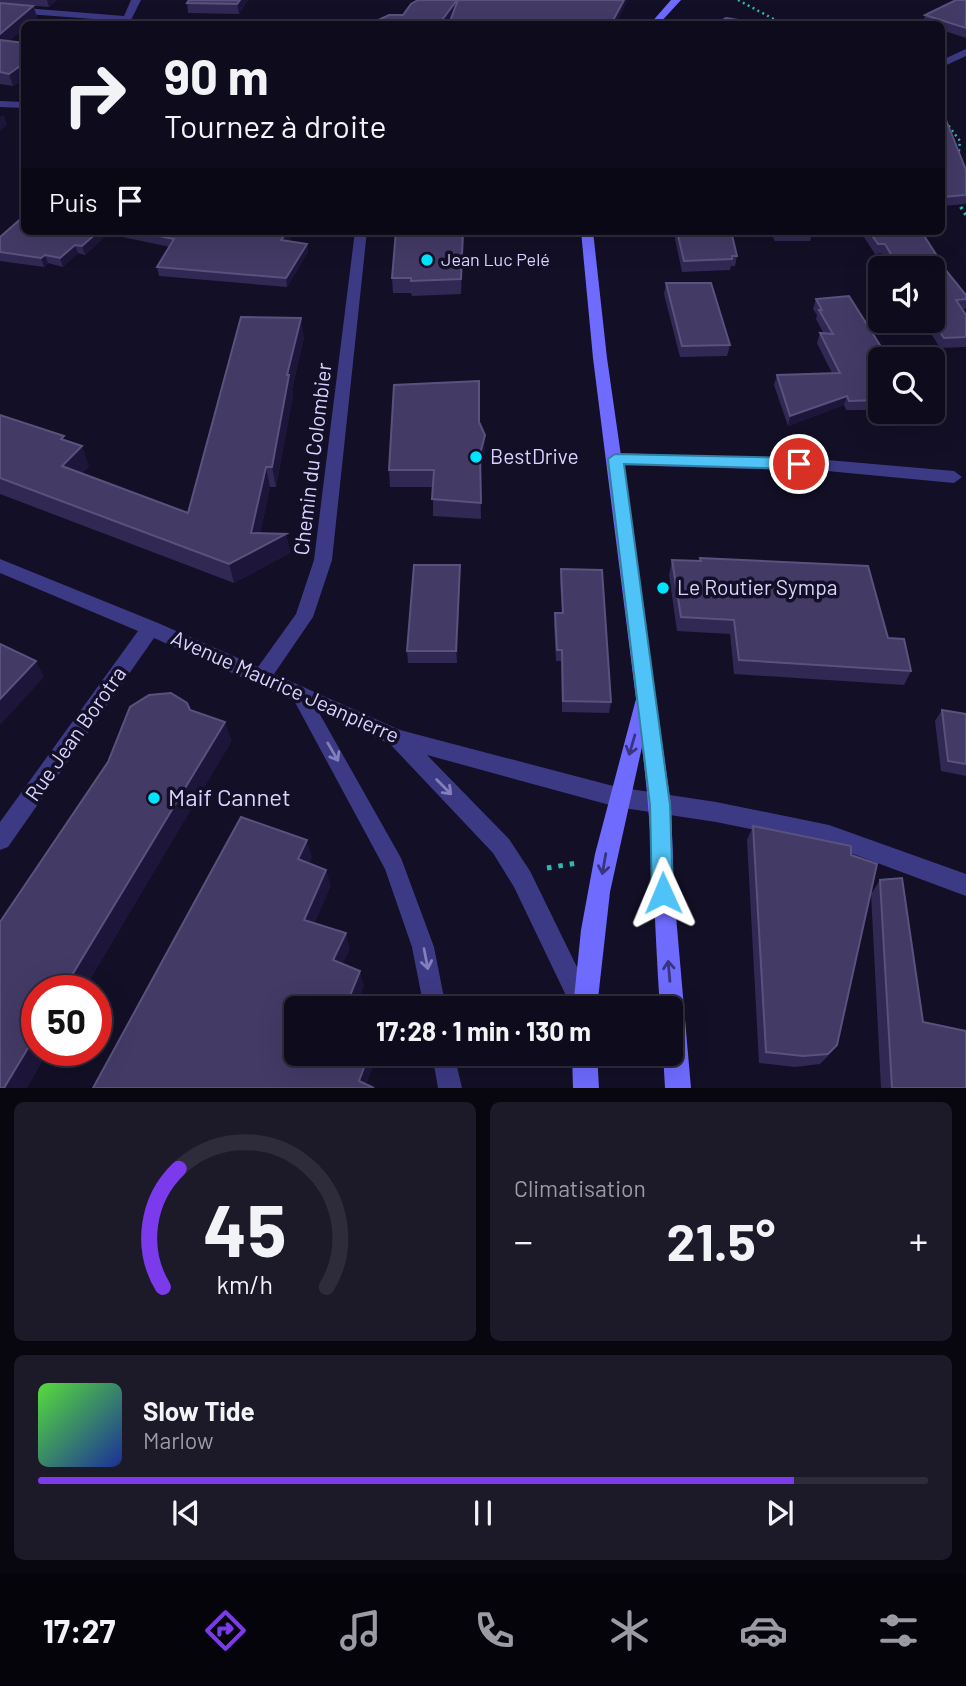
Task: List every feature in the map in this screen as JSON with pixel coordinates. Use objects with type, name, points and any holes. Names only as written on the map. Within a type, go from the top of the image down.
[{"type":"main road","points":[[657,21],[676,0]]},
{"type":"main road","points":[[587,235],[600,358],[660,805],[663,893],[678,1087]]},
{"type":"main road","points":[[585,996],[587,966],[617,797],[646,693]]},
{"type":"main road","points":[[585,1066],[586,1087]]},
{"type":"street","points":[[126,21],[136,0]]},
{"type":"street","points":[[0,9],[116,21]]},
{"type":"street","points":[[945,62],[966,52]]},
{"type":"street","points":[[0,104],[21,105]]},
{"type":"street","name":"Chemin du Colombier","points":[[262,676],[304,617],[323,560],[361,235]]},
{"type":"street","points":[[615,459],[799,464],[954,477]]},
{"type":"street","name":"Avenue Maurice Jeanpierre","points":[[0,566],[262,676],[397,738],[617,797],[716,812],[829,835],[966,885]]},
{"type":"street","name":"Rue Jean Borotra","points":[[0,840],[151,628]]},
{"type":"street","points":[[397,738],[501,846],[522,879],[578,996]]},
{"type":"lane","points":[[299,693],[394,865],[423,947],[433,996]]},
{"type":"lane","points":[[446,1066],[450,1087]]},
{"type":"path","points":[[738,0],[777,21]]},
{"type":"path","points":[[945,120],[958,135],[962,146],[956,168]]},
{"type":"path","points":[[955,198],[966,215]]},
{"type":"path","points":[[539,869],[588,861]]},
{"type":"building","points":[[189,0],[240,0],[237,4],[187,3]]},
{"type":"building","points":[[418,0],[457,0],[441,21],[376,21],[389,15],[403,15],[411,4]]},
{"type":"building","points":[[458,0],[624,0],[613,21],[450,21]]},
{"type":"building","points":[[956,0],[966,0],[966,28],[925,15]]},
{"type":"building","points":[[0,3],[33,6],[0,34]]},
{"type":"building","points":[[726,18],[744,21],[721,21]]},
{"type":"building","points":[[0,40],[21,43],[21,65],[9,74],[0,72]]},
{"type":"building","points":[[945,118],[966,170],[966,195],[945,197]]},
{"type":"building","points":[[21,219],[21,235],[94,235],[82,246],[75,245],[60,258],[0,252],[0,237]]},
{"type":"building","points":[[154,235],[285,235],[281,240],[307,244],[286,278],[157,267],[174,239]]},
{"type":"building","points":[[396,235],[463,235],[461,279],[411,281],[411,278],[392,278]]},
{"type":"building","points":[[678,235],[732,235],[737,256],[732,256],[732,259],[684,261]]},
{"type":"building","points":[[872,235],[924,235],[937,256],[892,256],[885,244],[878,244]]},
{"type":"building","points":[[945,268],[966,295],[966,299],[956,300],[966,315],[966,337],[944,338],[941,333],[945,333]]},
{"type":"building","points":[[666,283],[711,283],[730,345],[682,346]]},
{"type":"building","points":[[849,296],[868,326],[868,333],[872,333],[881,347],[868,347],[868,400],[849,401],[847,396],[790,416],[777,375],[840,373],[820,333],[833,334],[819,310],[822,310],[816,299]]},
{"type":"building","points":[[241,317],[301,318],[287,375],[272,467],[266,467],[251,533],[286,534],[229,564],[0,478],[0,415],[64,436],[61,439],[82,446],[62,466],[188,513]]},
{"type":"building","points":[[479,381],[479,422],[485,435],[480,454],[481,503],[432,499],[434,470],[389,470],[394,385]]},
{"type":"building","points":[[700,558],[868,566],[888,638],[904,639],[911,671],[739,660],[734,620],[681,617],[672,560],[701,561]]},
{"type":"building","points":[[414,565],[460,565],[456,651],[407,651]]},
{"type":"building","points":[[561,569],[602,570],[611,702],[563,701],[562,650],[557,650],[555,613],[563,613]]},
{"type":"building","points":[[0,644],[36,661],[0,699]]},
{"type":"building","points":[[171,693],[187,703],[190,710],[225,722],[72,975],[21,975],[21,1060],[4,1088],[0,1088],[0,922],[108,762],[130,707],[149,695]]},
{"type":"building","points":[[942,710],[966,714],[966,764],[948,761]]},
{"type":"building","points":[[241,817],[307,840],[298,859],[326,870],[304,920],[346,933],[333,960],[360,971],[350,996],[284,996],[284,1066],[365,1066],[359,1081],[374,1088],[93,1088],[105,1066],[112,1066],[112,1053]]},
{"type":"building","points":[[753,826],[851,846],[851,855],[877,864],[837,1045],[828,1054],[803,1056],[766,1052]]},
{"type":"building","points":[[902,878],[923,1022],[966,1031],[966,1088],[892,1088],[880,880]]},
{"type":"place","name":"Jean Luc Pelé","points":[[427,260]]},
{"type":"place","name":"BestDrive","points":[[476,457]]},
{"type":"place","name":"Le Routier Sympa","points":[[663,588]]},
{"type":"place","name":"Maif Cannet","points":[[154,798]]},
{"type":"route","points":[[663,893],[660,805],[615,459],[799,464]]}]
